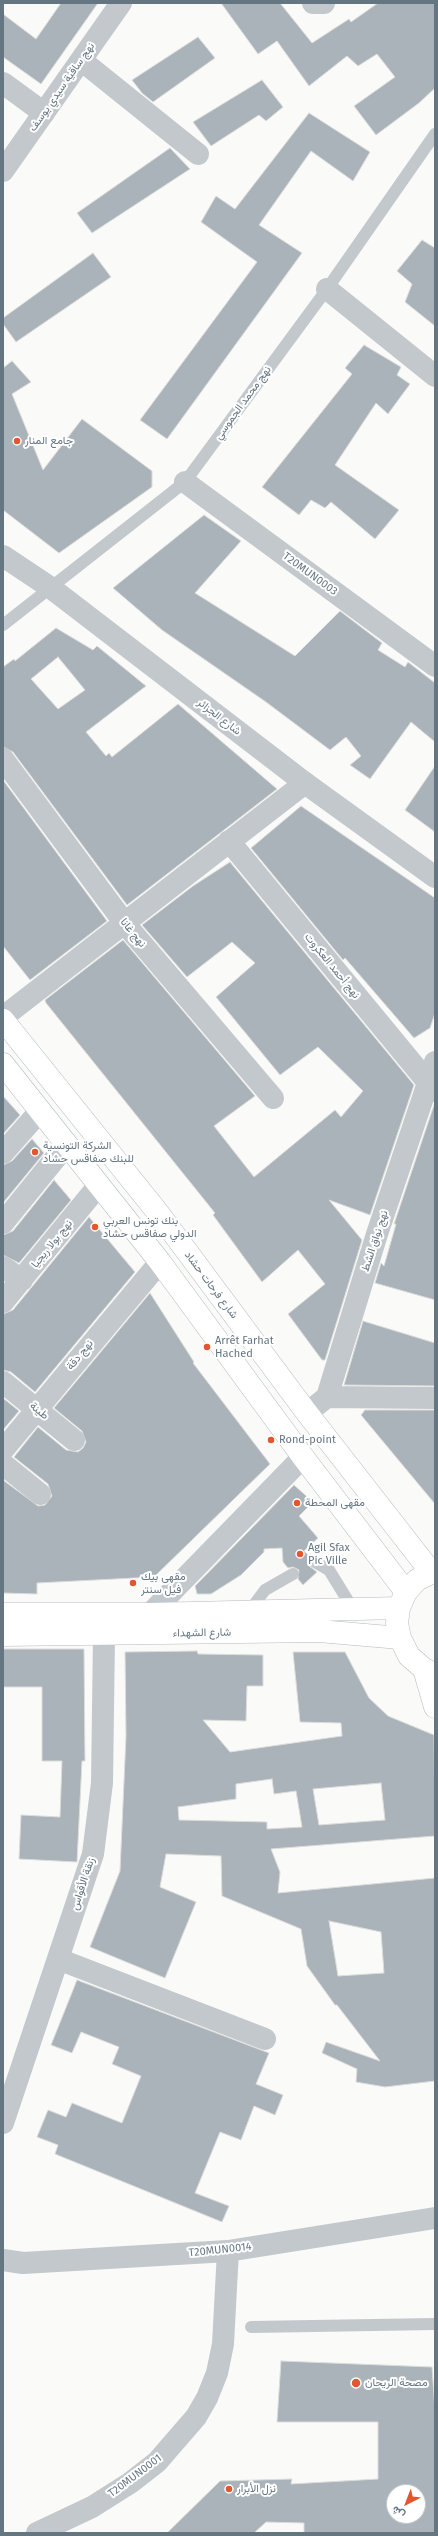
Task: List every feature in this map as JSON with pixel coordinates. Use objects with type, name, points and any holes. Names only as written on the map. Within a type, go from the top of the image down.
[{"type":"main road","name":"شارع فرحات حشاد","points":[[3,1018],[159,1214],[307,1413],[433,1572]]},
{"type":"main road","points":[[3,1064],[160,1262],[303,1457],[403,1600]]},
{"type":"main road","points":[[433,1572],[417,1580],[403,1600],[397,1623],[400,1638],[409,1656],[430,1671],[435,1707]]},
{"type":"main road","name":"شارع الشهداء","points":[[3,1614],[150,1614],[250,1610],[352,1609],[403,1600]]},
{"type":"main road","name":"شارع الشهداء","points":[[3,1635],[104,1635],[319,1631],[400,1638]]},
{"type":"street","name":"نهج ساقية سيدي يوسف","points":[[3,171],[122,3]]},
{"type":"street","points":[[313,3],[324,3]]},
{"type":"street","points":[[81,60],[198,154]]},
{"type":"street","points":[[3,83],[44,113]]},
{"type":"street","points":[[327,289],[435,375]]},
{"type":"street","name":"T20MUN0003","points":[[185,482],[435,666]]},
{"type":"street","name":"شارع الجزائر","points":[[3,556],[51,588],[305,783],[435,877]]},
{"type":"street","name":"نهج غانا","points":[[3,759],[126,925],[273,1098]]},
{"type":"street","points":[[3,1018],[126,925],[229,841],[305,783]]},
{"type":"street","name":"نهج أحمد العكروت","points":[[229,841],[431,1087]]},
{"type":"street","name":"نهج نواق الشط","points":[[327,1397],[377,1234],[431,1087],[435,1062]]},
{"type":"street","points":[[3,1153],[40,1111]]},
{"type":"street","points":[[3,1223],[67,1144]]},
{"type":"street","name":"نهج بولا ريجيا","points":[[3,1302],[99,1185]]},
{"type":"street","name":"نهج دقة","points":[[3,1450],[37,1410],[89,1344],[160,1262]]},
{"type":"street","points":[[3,1267],[22,1280]]},
{"type":"street","name":"طينة","points":[[3,1382],[74,1440]]},
{"type":"street","points":[[307,1413],[327,1397],[435,1398]]},
{"type":"street","points":[[150,1614],[303,1457]]},
{"type":"street","points":[[3,1464],[40,1494]]},
{"type":"street","name":"زنقة الأقواس","points":[[3,2123],[88,1872],[97,1834],[102,1783],[104,1635]]},
{"type":"street","points":[[58,1959],[265,2039]]},
{"type":"street","name":"T20MUN0014","points":[[3,2260],[23,2263],[228,2251],[435,2218]]},
{"type":"street","name":"T20MUN0001","points":[[37,2533],[92,2507],[130,2483],[157,2462],[196,2417],[207,2398],[217,2373],[223,2344],[228,2251]]},
{"type":"lane","name":"نهج محمد الجموسي","points":[[3,625],[185,482],[327,289],[435,134]]},
{"type":"lane","points":[[316,1562],[328,1570],[352,1609]]},
{"type":"lane","points":[[250,1610],[266,1590],[293,1574]]},
{"type":"lane","points":[[251,2327],[435,2324]]},
{"type":"building","points":[[61,3],[98,3],[41,84],[3,57],[3,14],[36,39]]},
{"type":"building","points":[[221,3],[280,3],[312,43],[349,19],[351,22],[378,3],[435,3],[435,88],[419,103],[376,135],[354,106],[395,77],[377,54],[358,66],[347,56],[309,86],[277,41],[258,54]]},
{"type":"building","points":[[198,37],[215,58],[153,102],[142,93],[132,80]]},
{"type":"building","points":[[262,80],[283,107],[266,121],[259,115],[211,146],[193,122]]},
{"type":"building","points":[[309,113],[370,152],[353,181],[311,151],[259,225],[302,253],[167,439],[140,420],[257,262],[201,222],[216,196],[235,209]]},
{"type":"building","points":[[170,148],[190,169],[92,233],[77,213]]},
{"type":"building","points":[[422,240],[435,248],[435,326],[405,302],[412,284],[397,271]]},
{"type":"building","points":[[93,253],[111,277],[16,342],[3,324],[3,318]]},
{"type":"building","points":[[364,345],[401,367],[397,375],[410,384],[388,414],[376,403],[335,465],[399,510],[375,539],[331,502],[325,508],[311,500],[299,515],[262,487],[352,374],[345,368]]},
{"type":"building","points":[[12,361],[31,382],[12,394],[43,470],[82,419],[152,471],[152,487],[59,553],[3,510],[3,368]]},
{"type":"building","points":[[204,515],[241,541],[195,593],[295,656],[340,611],[382,643],[378,650],[405,667],[408,662],[435,683],[435,742],[411,722],[370,779],[350,765],[361,756],[346,737],[330,750],[266,702],[162,630],[113,588]]},
{"type":"building","points":[[56,628],[93,650],[97,646],[146,686],[86,732],[106,756],[109,753],[112,757],[178,704],[277,789],[127,905],[13,752],[3,747],[3,667],[14,659],[15,661]],"holes":[[[58,657],[85,690],[58,709],[31,679]]]},
{"type":"building","points":[[435,766],[435,832],[405,810]]},
{"type":"building","points":[[3,780],[107,921],[30,980],[3,946]]},
{"type":"building","points":[[301,806],[435,898],[435,1013],[430,1028],[414,1038],[345,958],[343,960],[251,848]]},
{"type":"building","points":[[230,862],[414,1085],[370,1215],[329,1200],[362,1240],[325,1360],[322,1360],[288,1314],[325,1284],[298,1250],[262,1282],[213,1215],[215,1213],[45,1000],[123,940],[255,1096],[214,1126],[254,1177],[335,1110],[341,1117],[363,1091],[318,1047],[280,1075],[216,997],[255,963],[232,942],[187,977],[142,925],[193,886]]},
{"type":"building","points":[[3,1096],[20,1115],[3,1134]]},
{"type":"building","points":[[434,1105],[435,1300],[375,1283],[381,1263],[384,1266],[396,1224],[394,1224]]},
{"type":"building","points":[[32,1139],[44,1153],[3,1203],[3,1165],[12,1161]]},
{"type":"building","points":[[54,1180],[71,1200],[19,1263],[3,1255],[3,1235],[13,1231]]},
{"type":"building","points":[[89,1217],[135,1272],[35,1392],[11,1372],[3,1370],[3,1314],[13,1310]]},
{"type":"building","points":[[150,1293],[194,1362],[193,1363],[270,1464],[154,1577],[37,1583],[37,1594],[3,1593],[3,1480],[38,1506],[45,1505],[52,1496],[48,1484],[14,1457],[38,1427],[66,1450],[78,1452],[83,1448],[86,1442],[82,1431],[54,1408]]},
{"type":"building","points":[[363,1321],[435,1343],[435,1386],[344,1385]]},
{"type":"building","points":[[3,1398],[19,1411],[3,1430]]},
{"type":"building","points":[[365,1410],[435,1410],[435,1504],[361,1415]]},
{"type":"building","points":[[294,1485],[313,1502],[299,1516],[318,1538],[304,1551],[310,1557],[308,1562],[309,1566],[317,1572],[303,1585],[298,1579],[299,1570],[293,1567],[288,1568],[283,1562],[282,1548],[264,1549],[264,1552],[241,1575],[211,1594],[197,1594],[195,1586]]},
{"type":"building","points":[[3,1649],[84,1649],[85,1761],[82,1761],[77,1862],[19,1859],[21,1815],[60,1817],[62,1761],[42,1761],[42,1687],[3,1687]]},
{"type":"building","points":[[197,1651],[198,1654],[263,1655],[263,1686],[247,1686],[246,1721],[203,1720],[230,1752],[342,1736],[341,1723],[300,1722],[293,1652],[345,1652],[369,1698],[388,1716],[434,1735],[435,1836],[271,1849],[280,1872],[278,1893],[435,1878],[435,2081],[385,2087],[356,2082],[357,2069],[322,2053],[326,2042],[380,2061],[337,2005],[335,2005],[307,1966],[301,1929],[222,1896],[221,1856],[166,1854],[160,1887],[196,1902],[165,1978],[90,1947],[120,1871],[126,1736],[125,1652]],"holes":[[[272,1779],[274,1794],[296,1791],[302,1827],[267,1829],[267,1822],[179,1820],[178,1807],[236,1799],[236,1784]],[[381,1783],[385,1820],[319,1825],[313,1789]],[[329,1921],[381,1932],[384,1973],[338,1976]]]},
{"type":"building","points":[[77,1980],[269,2053],[256,2084],[283,2095],[275,2115],[254,2106],[241,2140],[220,2132],[195,2193],[229,2206],[222,2222],[55,2154],[58,2145],[37,2137],[48,2110],[66,2117],[72,2103],[122,2123],[141,2076],[112,2064],[119,2047],[81,2032],[72,2053],[51,2045]]},
{"type":"building","points":[[281,2361],[432,2367],[435,2411],[435,2533],[304,2533],[304,2523],[266,2522],[254,2533],[167,2533],[220,2481],[292,2479],[291,2484],[378,2479],[378,2422],[277,2422]]},
{"type":"place","name":"جامع المنار","points":[[17,441]]},
{"type":"place","name":"الشركة التونسية للبنك صفاقس حشاد","points":[[35,1152]]},
{"type":"place","name":"بنك تونس العربي الدولي صفاقس حشاد","points":[[95,1227]]},
{"type":"place","name":"Arrêt Farhat Hached","points":[[207,1347]]},
{"type":"place","name":"Rond-point","points":[[271,1440]]},
{"type":"place","name":"مقهى المحطة","points":[[297,1503]]},
{"type":"place","name":"Agil Sfax Pic Ville","points":[[300,1554]]},
{"type":"place","name":"مقهى بيك فيل سنتر","points":[[133,1583]]},
{"type":"place","name":"مصحة الريحان","points":[[356,2383]]},
{"type":"place","name":"نزل الأبرار","points":[[229,2489]]}]
